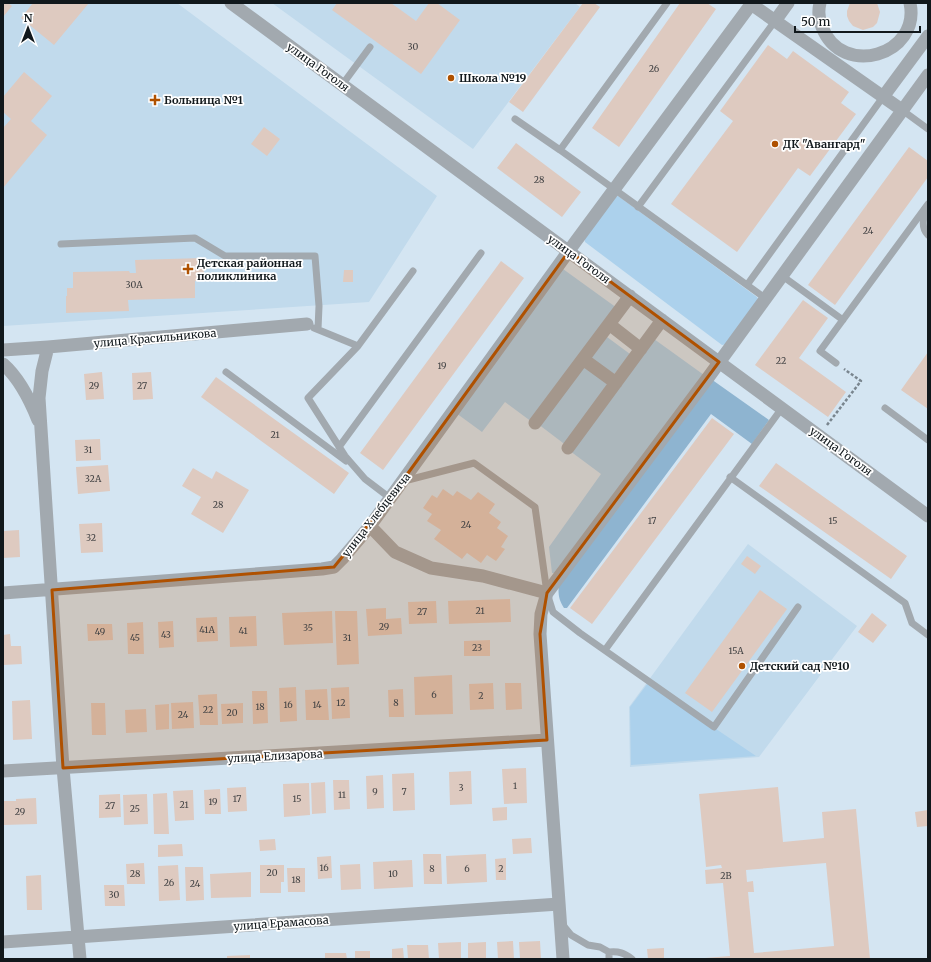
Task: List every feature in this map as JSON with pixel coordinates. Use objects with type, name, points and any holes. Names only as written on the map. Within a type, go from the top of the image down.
[{"type":"street","name":"улица Гоголя","points":[[231,3],[928,516]]},
{"type":"street","points":[[751,3],[902,110]]},
{"type":"street","name":"улица Хлебцевича","points":[[3,593],[334,567],[370,526],[751,3]]},
{"type":"street","points":[[775,21],[788,3]]},
{"type":"street","points":[[820,3],[820,21],[825,33],[838,48],[858,56],[872,56],[885,52],[896,44],[905,33],[910,21],[910,3]]},
{"type":"street","points":[[883,97],[928,36]]},
{"type":"street","points":[[830,60],[838,48]]},
{"type":"street","points":[[563,959],[540,634],[541,614],[547,593],[719,362],[928,75]]},
{"type":"street","points":[[535,423],[630,296]]},
{"type":"street","points":[[568,448],[662,320]]},
{"type":"street","points":[[609,324],[641,349]]},
{"type":"street","name":"улица Красильникова","points":[[3,350],[313,327]]},
{"type":"street","points":[[48,347],[42,371],[39,398],[63,768],[80,959]]},
{"type":"street","points":[[583,359],[616,383]]},
{"type":"street","points":[[3,364],[14,375],[41,425]]},
{"type":"street","points":[[370,526],[395,552],[431,568],[483,576],[547,593]]},
{"type":"street","name":"улица Елизарова","points":[[3,771],[547,740]]},
{"type":"street","name":"улица Ерамасова","points":[[3,942],[559,904]]},
{"type":"lane","points":[[560,150],[667,3]]},
{"type":"lane","points":[[638,207],[775,21]]},
{"type":"lane","points":[[342,85],[370,47]]},
{"type":"lane","points":[[747,285],[883,97]]},
{"type":"lane","points":[[902,110],[928,129]]},
{"type":"lane","points":[[515,119],[765,298]]},
{"type":"lane","points":[[928,204],[923,222],[924,231],[928,235]]},
{"type":"lane","points":[[836,363],[820,351],[928,204]]},
{"type":"lane","points":[[61,244],[196,238],[225,256],[315,256],[319,306],[313,327],[358,346]]},
{"type":"lane","points":[[339,447],[482,252]]},
{"type":"lane","points":[[390,498],[365,479],[355,467],[339,447],[308,398],[358,346],[413,271]]},
{"type":"lane","points":[[782,275],[843,320]]},
{"type":"lane","points":[[226,372],[355,467]]},
{"type":"lane","points":[[605,650],[782,408]]},
{"type":"lane","points":[[885,408],[928,440]]},
{"type":"lane","points":[[402,482],[474,463],[535,507],[547,593],[553,612],[714,727],[798,607]]},
{"type":"lane","points":[[730,478],[906,603],[912,623],[928,635]]},
{"type":"lane","points":[[560,922],[571,935],[588,945],[600,947],[609,956],[617,951],[632,959]]},
{"type":"path","points":[[827,425],[861,381],[836,363]]},
{"type":"highlighted area","points":[[569,251],[719,362],[547,593],[540,634],[547,740],[63,768],[52,590],[334,567],[390,498]]},
{"type":"shaded area","name":"Больница №1","points":[[3,3],[177,3],[437,196],[369,302],[3,326]]},
{"type":"shaded area","name":"Школа №19","points":[[272,3],[575,3],[580,7],[473,149]]},
{"type":"shaded area","points":[[618,196],[757,297],[759,301],[727,344],[722,345],[585,242],[584,237],[614,197]]},
{"type":"shaded area","points":[[563,269],[617,308],[532,422],[505,402],[482,432],[456,413]]},
{"type":"shaded area","points":[[607,337],[630,354],[612,377],[589,360]]},
{"type":"shaded area","points":[[654,339],[704,375],[555,573],[552,573],[549,547],[601,474],[570,451]]},
{"type":"shaded area","points":[[583,363],[612,385],[567,446],[538,424]]},
{"type":"shaded area","points":[[711,379],[769,420],[752,444],[711,414],[567,608],[564,608],[559,595],[559,582]]},
{"type":"shaded area","name":"Детский сад №10","points":[[748,544],[857,626],[759,757],[630,767],[629,707]]},
{"type":"shaded area","points":[[648,683],[756,756],[631,765],[630,707]]},
{"type":"building","points":[[3,3],[8,3],[12,6],[3,17]]},
{"type":"building","points":[[33,3],[89,3],[54,45],[21,18]]},
{"type":"building","points":[[337,3],[391,3],[416,21],[429,3],[437,3],[460,20],[421,74],[332,10]]},
{"type":"building","points":[[583,3],[594,3],[600,7],[523,112],[509,102]]},
{"type":"building","points":[[680,3],[707,3],[716,9],[619,147],[592,128]]},
{"type":"building","points":[[850,3],[877,3],[880,12],[877,23],[873,27],[863,30],[853,26],[847,16]]},
{"type":"building","name":"ДК \"Авангард\"","points":[[768,45],[787,59],[793,51],[849,92],[841,103],[856,114],[810,176],[798,168],[737,252],[671,204],[733,121],[720,111]]},
{"type":"building","points":[[24,72],[52,96],[31,121],[47,135],[3,188],[3,128],[11,119],[3,112],[3,97]]},
{"type":"building","points":[[264,127],[280,139],[267,156],[251,144]]},
{"type":"building","points":[[516,143],[581,192],[562,217],[497,168]]},
{"type":"building","points":[[909,147],[928,161],[928,177],[835,305],[808,285]]},
{"type":"building","points":[[203,258],[204,274],[201,275],[201,281],[195,281],[195,298],[128,300],[129,311],[66,313],[67,288],[73,288],[73,272],[129,271],[130,273],[136,273],[135,260]]},
{"type":"building","points":[[501,261],[524,278],[383,470],[360,453]]},
{"type":"building","points":[[344,270],[353,270],[353,282],[343,282]]},
{"type":"building","points":[[803,300],[828,318],[799,358],[846,392],[828,417],[755,365]]},
{"type":"building","points":[[928,352],[928,409],[901,390]]},
{"type":"building","points":[[102,372],[104,399],[86,400],[84,374]]},
{"type":"building","points":[[151,372],[153,399],[133,400],[132,373]]},
{"type":"building","points":[[216,377],[349,473],[334,494],[201,397]]},
{"type":"building","points":[[712,418],[734,434],[592,624],[570,608]]},
{"type":"building","points":[[100,439],[101,460],[76,461],[75,440]]},
{"type":"building","points":[[776,463],[907,556],[891,579],[759,486]]},
{"type":"building","points":[[108,465],[110,491],[78,494],[76,467]]},
{"type":"building","points":[[193,468],[212,479],[216,471],[249,490],[223,533],[191,514],[201,497],[182,486]]},
{"type":"building","points":[[443,489],[453,496],[457,491],[471,500],[478,492],[495,504],[489,513],[501,522],[497,528],[508,536],[501,547],[505,549],[496,561],[487,555],[481,563],[467,553],[462,559],[434,539],[441,530],[427,521],[432,514],[423,508],[432,495],[437,498]]},
{"type":"building","points":[[102,523],[103,552],[81,553],[79,524]]},
{"type":"building","points":[[19,530],[20,557],[3,558],[3,531]]},
{"type":"building","points":[[747,556],[761,566],[755,574],[741,564]]},
{"type":"building","points":[[760,590],[787,609],[712,712],[685,693]]},
{"type":"building","points":[[510,599],[511,622],[449,624],[448,601]]},
{"type":"building","points":[[436,601],[437,623],[409,624],[408,602]]},
{"type":"building","points":[[386,608],[386,619],[401,618],[402,634],[368,636],[366,609]]},
{"type":"building","points":[[332,611],[333,643],[284,645],[282,613]]},
{"type":"building","points":[[335,611],[357,611],[359,664],[337,665]]},
{"type":"building","points":[[872,613],[887,625],[873,643],[858,632]]},
{"type":"building","points":[[256,616],[257,646],[230,647],[229,617]]},
{"type":"building","points":[[217,617],[218,641],[197,642],[196,618]]},
{"type":"building","points":[[173,621],[174,647],[159,648],[158,622]]},
{"type":"building","points":[[143,622],[144,654],[128,654],[127,623]]},
{"type":"building","points":[[87,624],[112,624],[113,640],[88,641]]},
{"type":"building","points":[[10,634],[11,646],[21,646],[22,664],[3,665],[3,635]]},
{"type":"building","points":[[490,640],[490,656],[464,656],[464,641]]},
{"type":"building","points":[[452,675],[453,714],[415,715],[414,677]]},
{"type":"building","points":[[493,683],[494,709],[470,710],[469,684]]},
{"type":"building","points":[[505,683],[521,683],[522,709],[506,710]]},
{"type":"building","points":[[296,687],[297,721],[280,722],[279,688]]},
{"type":"building","points":[[349,687],[350,718],[332,719],[331,688]]},
{"type":"building","points":[[327,689],[329,720],[306,720],[305,690]]},
{"type":"building","points":[[403,689],[404,717],[389,717],[388,690]]},
{"type":"building","points":[[252,691],[267,691],[268,723],[253,724]]},
{"type":"building","points":[[217,694],[218,725],[200,725],[198,695]]},
{"type":"building","points":[[30,700],[32,739],[13,740],[12,701]]},
{"type":"building","points":[[193,702],[194,728],[172,729],[171,703]]},
{"type":"building","points":[[91,703],[105,703],[106,735],[92,735]]},
{"type":"building","points":[[243,703],[243,723],[222,724],[221,704]]},
{"type":"building","points":[[169,704],[169,729],[156,730],[155,705]]},
{"type":"building","points":[[146,709],[147,732],[126,733],[125,710]]},
{"type":"building","points":[[526,768],[527,803],[504,804],[502,769]]},
{"type":"building","points":[[471,771],[472,804],[450,805],[449,772]]},
{"type":"building","points":[[414,773],[415,810],[393,811],[392,774]]},
{"type":"building","points":[[383,775],[384,808],[367,809],[366,776]]},
{"type":"building","points":[[333,780],[349,780],[350,809],[334,810]]},
{"type":"building","points":[[325,782],[326,813],[312,814],[311,783]]},
{"type":"building","points":[[309,783],[310,815],[284,817],[283,784]]},
{"type":"building","points":[[246,787],[247,811],[228,812],[227,788]]},
{"type":"building","points":[[778,787],[783,842],[824,838],[822,812],[856,809],[870,959],[705,959],[730,956],[723,883],[706,884],[705,870],[722,868],[721,865],[706,867],[699,794]],"holes":[[[826,863],[834,946],[754,953],[748,892],[754,892],[753,881],[747,882],[746,870]]]},
{"type":"building","points":[[220,789],[221,814],[205,814],[204,790]]},
{"type":"building","points":[[193,790],[194,820],[175,821],[173,791]]},
{"type":"building","points":[[167,793],[169,834],[154,834],[153,794]]},
{"type":"building","points":[[120,794],[121,817],[99,818],[99,795]]},
{"type":"building","points":[[147,794],[148,824],[124,825],[123,795]]},
{"type":"building","points":[[36,798],[37,824],[3,825],[3,801]]},
{"type":"building","points":[[507,807],[507,820],[493,821],[492,808]]},
{"type":"building","points":[[928,810],[928,826],[917,827],[915,812]]},
{"type":"building","points":[[531,838],[532,853],[513,854],[512,839]]},
{"type":"building","points":[[275,839],[276,850],[260,851],[259,840]]},
{"type":"building","points":[[182,844],[183,856],[158,857],[158,845]]},
{"type":"building","points":[[423,854],[441,854],[442,884],[424,884]]},
{"type":"building","points":[[486,854],[487,882],[447,884],[446,856]]},
{"type":"building","points":[[331,856],[332,878],[318,879],[317,857]]},
{"type":"building","points":[[506,858],[506,880],[496,880],[495,859]]},
{"type":"building","points":[[412,860],[413,887],[374,889],[373,862]]},
{"type":"building","points":[[144,863],[145,884],[127,884],[126,864]]},
{"type":"building","points":[[360,864],[361,889],[341,890],[340,865]]},
{"type":"building","points":[[178,865],[180,900],[159,901],[158,866]]},
{"type":"building","points":[[260,865],[284,865],[284,882],[281,882],[281,893],[260,893]]},
{"type":"building","points":[[185,867],[203,867],[204,900],[186,901]]},
{"type":"building","points":[[287,868],[305,868],[305,892],[288,892]]},
{"type":"building","points":[[251,872],[251,897],[211,898],[210,874]]},
{"type":"building","points":[[41,875],[42,910],[27,910],[26,876]]},
{"type":"building","points":[[104,885],[124,885],[125,906],[105,906]]},
{"type":"building","points":[[513,941],[514,959],[498,959],[497,942]]},
{"type":"building","points":[[540,941],[541,959],[520,959],[519,942]]},
{"type":"building","points":[[461,942],[461,959],[439,959],[438,943]]},
{"type":"building","points":[[486,942],[486,959],[468,959],[468,943]]},
{"type":"building","points":[[407,945],[428,945],[429,959],[408,959]]},
{"type":"building","points":[[403,948],[404,959],[392,959],[392,949]]},
{"type":"building","points":[[664,948],[664,959],[648,959],[647,949]]},
{"type":"building","points":[[355,951],[370,951],[370,959],[355,959]]},
{"type":"building","points":[[325,953],[346,953],[347,959],[325,959]]},
{"type":"building","points":[[250,955],[250,959],[227,959],[227,956]]},
{"type":"place","name":"Школа №19","points":[[451,78]]},
{"type":"place","name":"Больница №1","points":[[155,100]]},
{"type":"place","name":"ДК \"Авангард\"","points":[[775,144]]},
{"type":"place","name":"Детская районная поликлиника","points":[[188,269]]},
{"type":"place","name":"Детский сад №10","points":[[742,666]]}]
